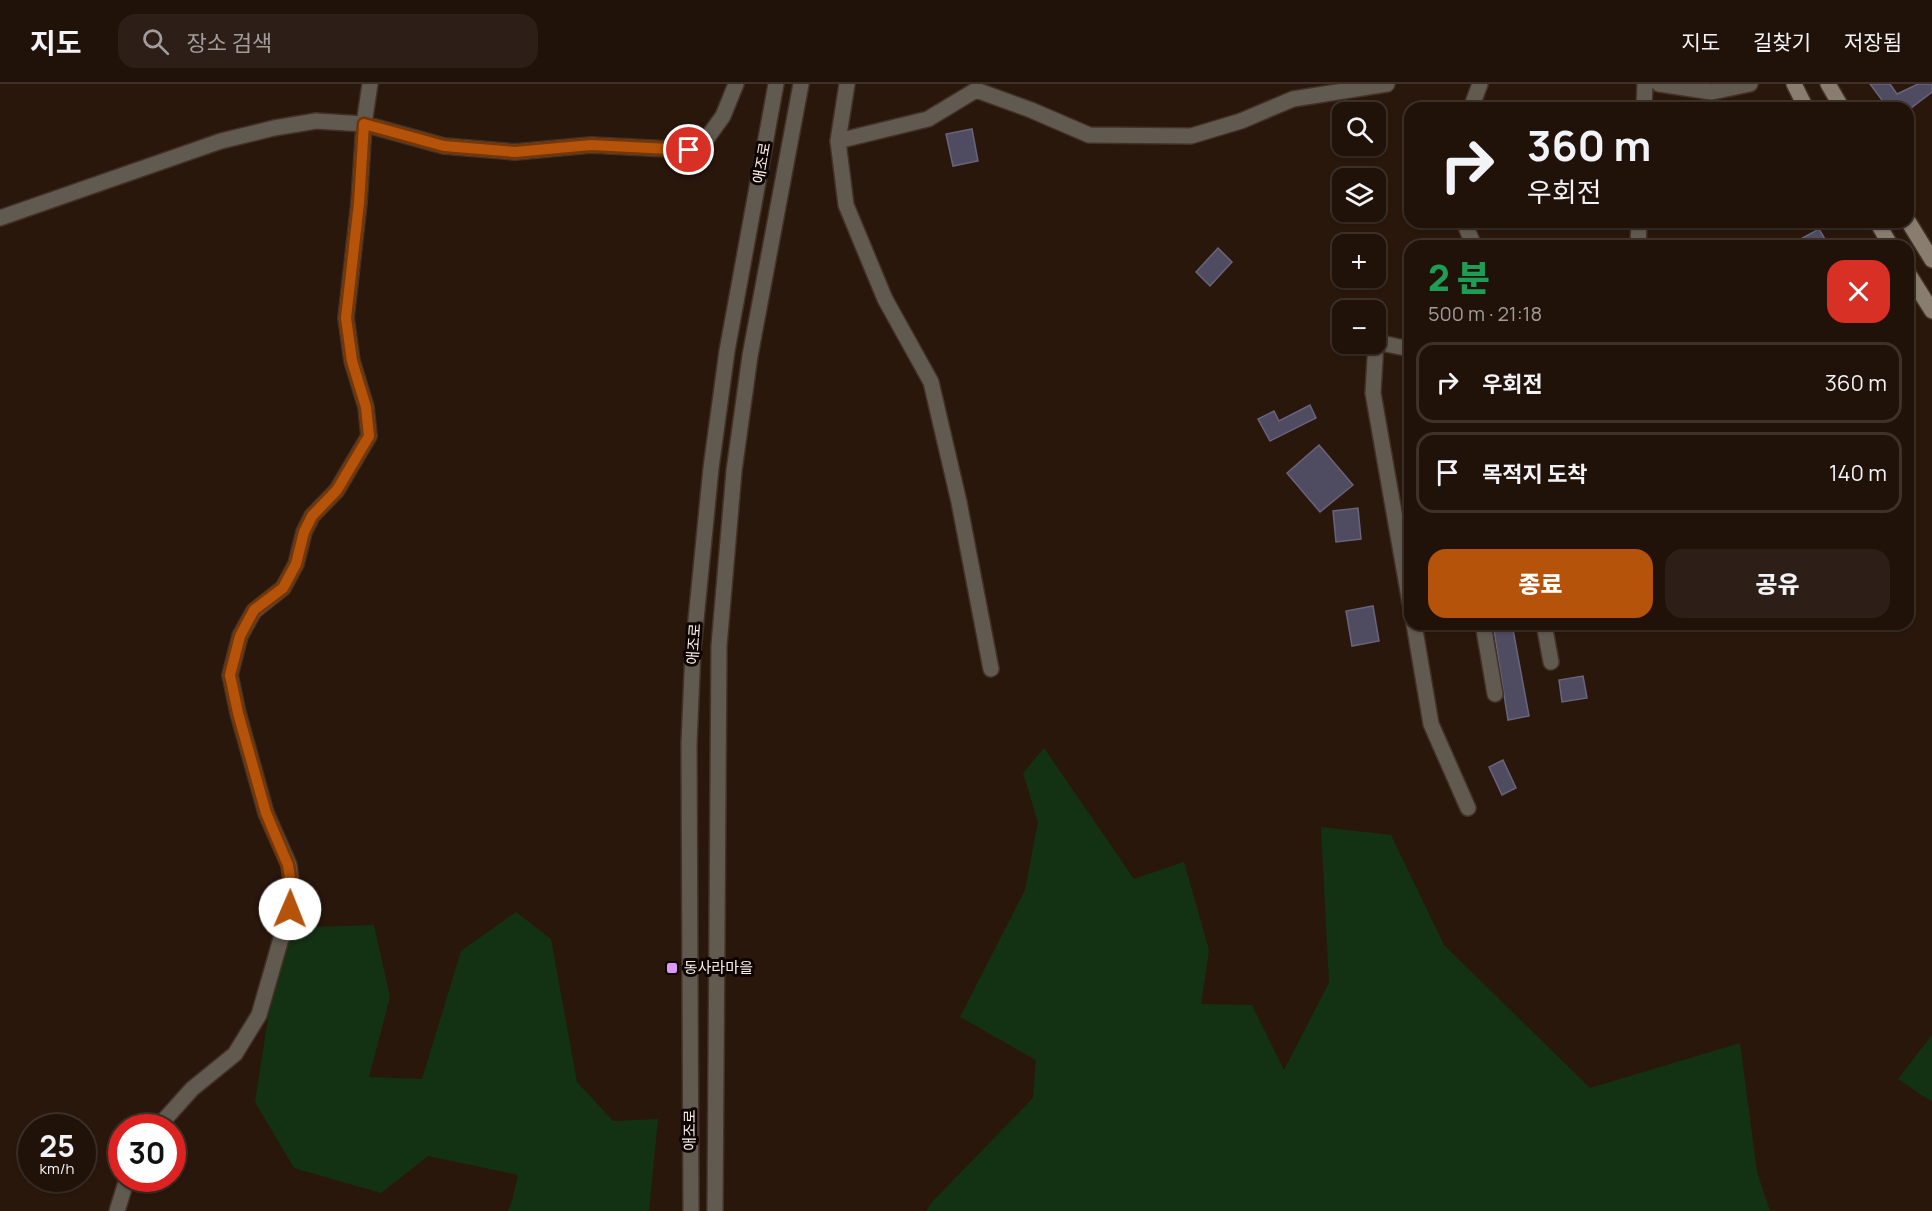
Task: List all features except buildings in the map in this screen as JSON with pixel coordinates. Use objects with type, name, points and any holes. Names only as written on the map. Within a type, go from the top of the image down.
[{"type":"main road","points":[[1794,84],[1803,102]]},
{"type":"main road","points":[[1828,84],[1838,102]]},
{"type":"main road","points":[[1912,228],[1932,260]]},
{"type":"main road","points":[[1914,283],[1932,312]]},
{"type":"street","points":[[170,1114],[192,1089],[235,1054],[259,1015],[293,897],[288,865],[266,813],[238,713],[230,675],[240,636],[254,610],[283,588],[296,564],[304,532],[312,516],[337,490],[369,436],[366,407],[352,361],[346,318],[359,203],[364,124],[370,84]]},
{"type":"street","points":[[0,218],[221,141],[274,128],[316,121],[364,124],[444,146],[515,152],[591,145],[689,150],[705,141],[723,116],[736,84]]},
{"type":"street","name":"애조로","points":[[691,1211],[689,744],[693,650],[710,479],[727,351],[776,84]]},
{"type":"street","name":"애조로","points":[[715,1211],[719,646],[735,471],[750,356],[801,84]]},
{"type":"street","points":[[847,84],[838,141],[846,205],[885,299],[930,382],[959,502],[991,669]]},
{"type":"street","points":[[838,141],[928,119],[976,90],[1089,135],[1191,136],[1241,121],[1293,99],[1387,84]]},
{"type":"street","points":[[1473,102],[1480,84]]},
{"type":"street","points":[[1644,102],[1646,84]]},
{"type":"street","points":[[1659,84],[1712,92],[1750,84]]},
{"type":"street","points":[[1404,348],[1376,342],[1374,393],[1404,568]]},
{"type":"street","points":[[1415,630],[1431,724],[1468,808]]},
{"type":"street","points":[[1484,630],[1495,693]]},
{"type":"street","points":[[1545,630],[1551,662]]},
{"type":"street","points":[[117,1211],[123,1192]]},
{"type":"green space","points":[[1044,748],[1134,879],[1184,862],[1209,950],[1201,1004],[1252,1005],[1284,1070],[1329,983],[1321,827],[1391,835],[1444,945],[1590,1088],[1740,1043],[1757,1172],[1770,1211],[926,1211],[932,1202],[1033,1098],[1036,1060],[960,1017],[1025,890],[1038,822],[1023,773]]},
{"type":"green space","points":[[516,912],[551,939],[577,1082],[613,1121],[658,1119],[649,1211],[508,1211],[518,1175],[428,1156],[381,1193],[294,1168],[255,1102],[282,928],[374,925],[390,997],[369,1077],[422,1079],[461,951]]},
{"type":"green space","points":[[1932,1035],[1932,1102],[1898,1079]]},
{"type":"place","name":"동사라마을","points":[[672,968]]},
{"type":"route","points":[[290,909],[293,897],[288,865],[266,813],[238,713],[230,675],[240,636],[254,610],[283,588],[296,564],[304,532],[312,516],[337,490],[369,436],[366,407],[352,361],[346,318],[359,203],[364,124],[444,146],[515,152],[591,145],[689,150]]}]
